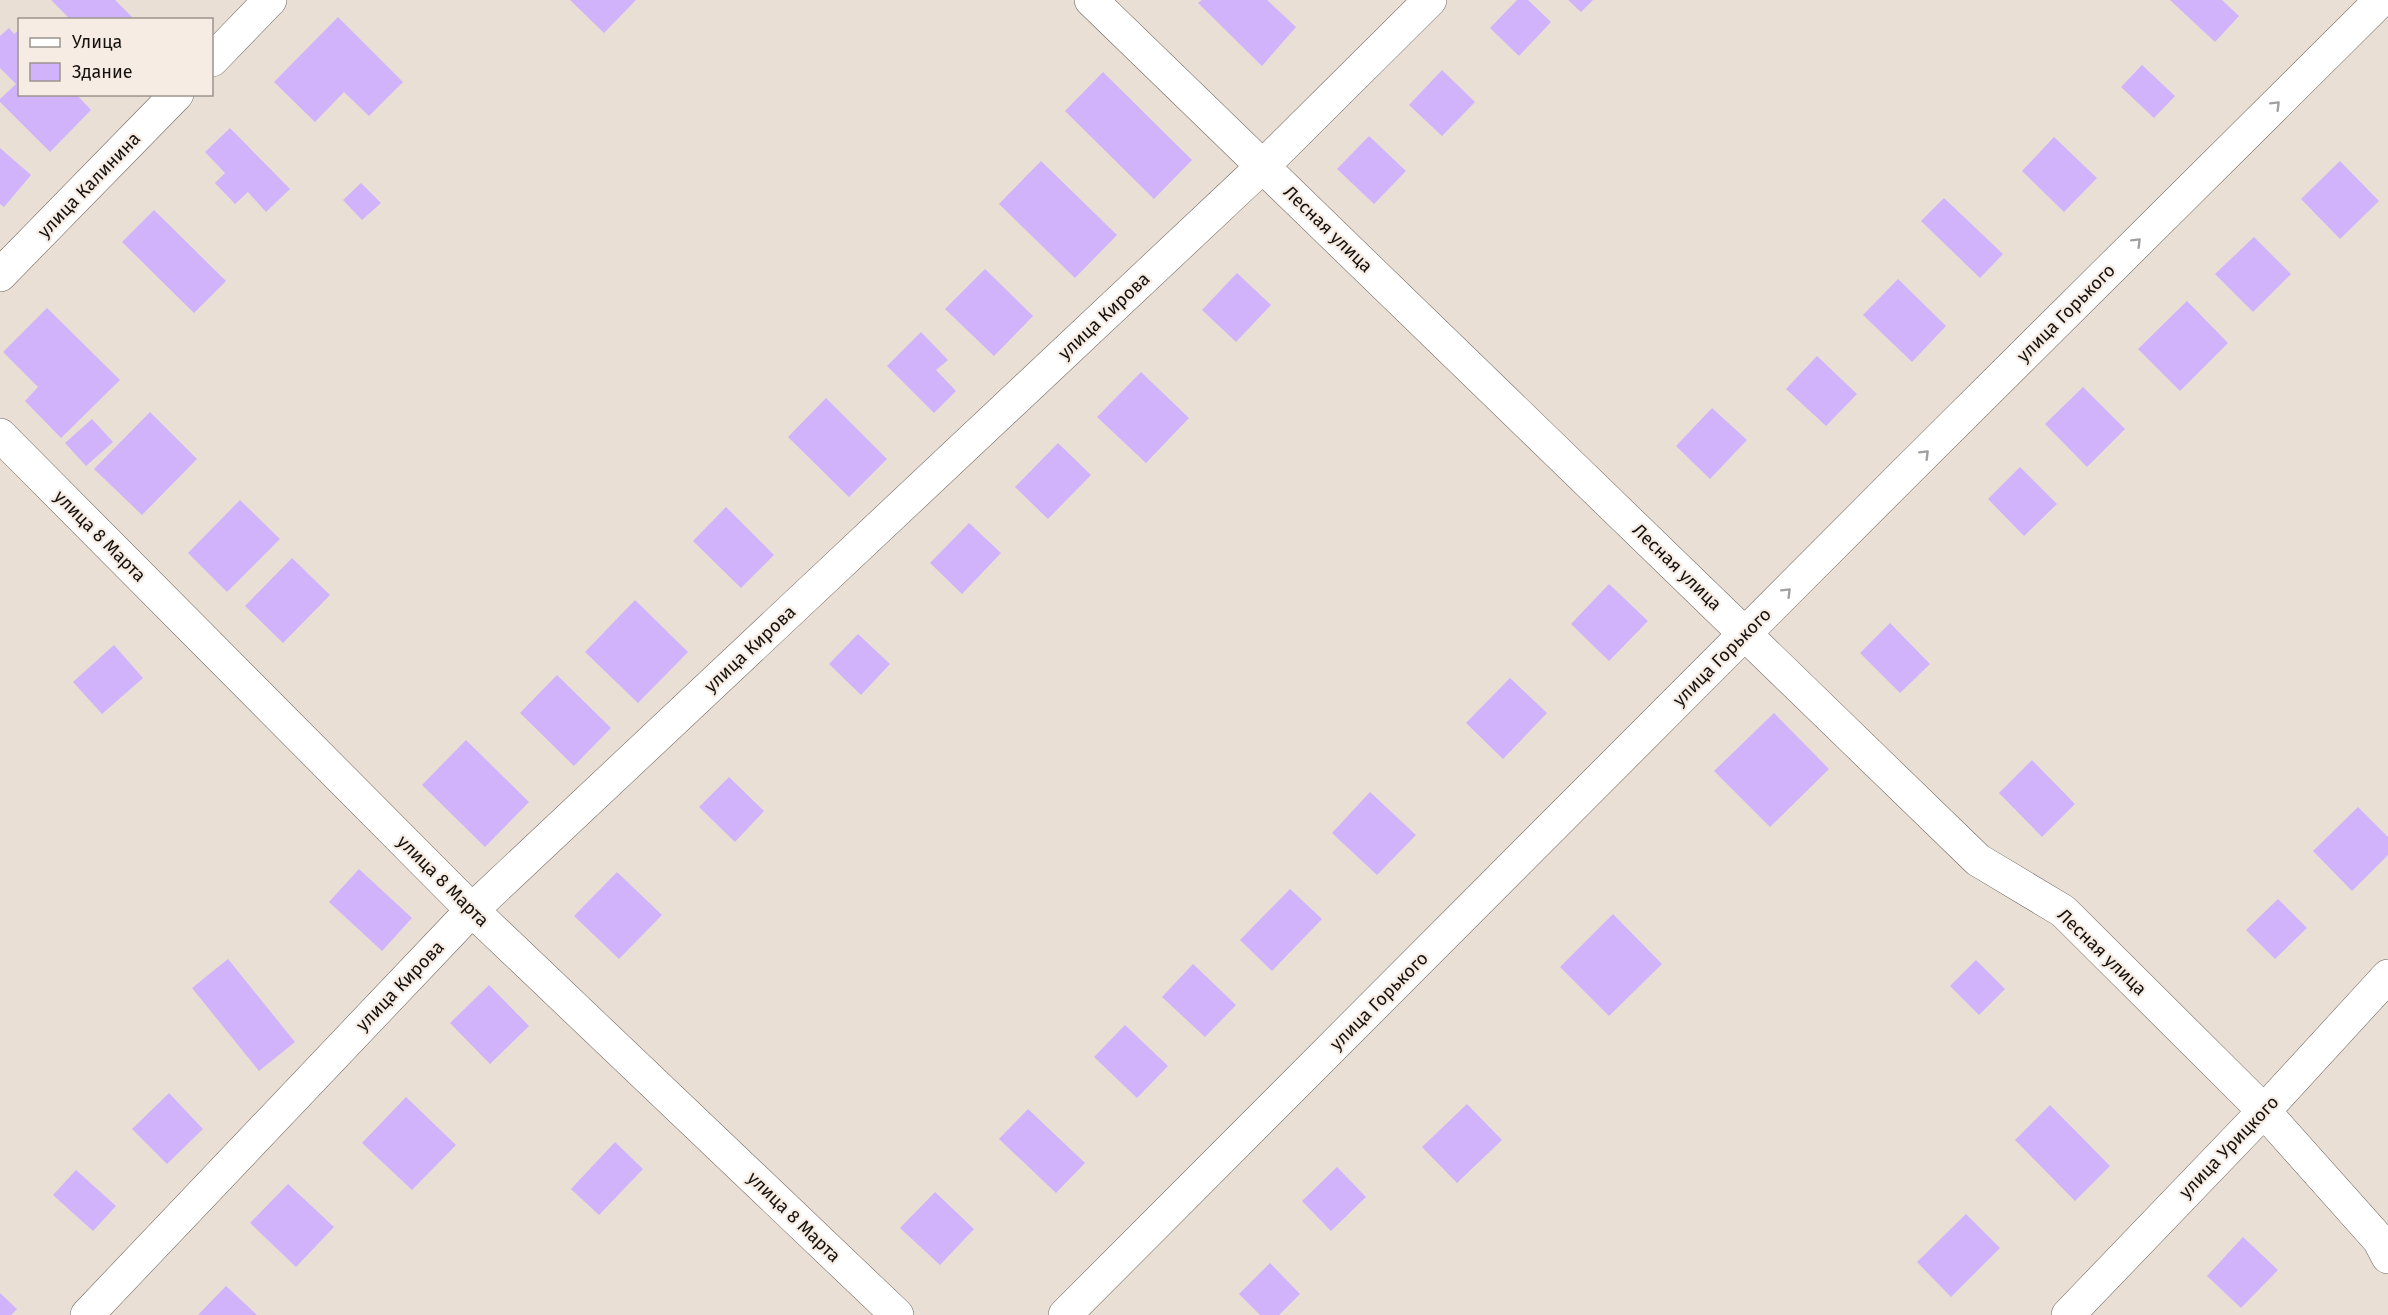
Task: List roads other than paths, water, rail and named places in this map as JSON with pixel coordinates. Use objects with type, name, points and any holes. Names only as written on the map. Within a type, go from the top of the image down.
[{"type":"street","points":[[213,59],[270,0]]},
{"type":"street","name":"Лесная улица","points":[[1091,0],[1978,860],[2062,911],[2264,1111],[2379,1240],[2388,1257]]},
{"type":"street","name":"улица Кирова","points":[[87,1315],[472,910],[1263,166],[1430,0]]},
{"type":"street","name":"улица Горького","points":[[1065,1315],[2381,0]]},
{"type":"street","name":"улица Калинина","points":[[0,275],[175,96]]},
{"type":"street","name":"улица 8 Марта","points":[[0,435],[472,910],[897,1315]]},
{"type":"street","name":"улица Урицкого","points":[[2068,1315],[2264,1111],[2388,976]]}]
